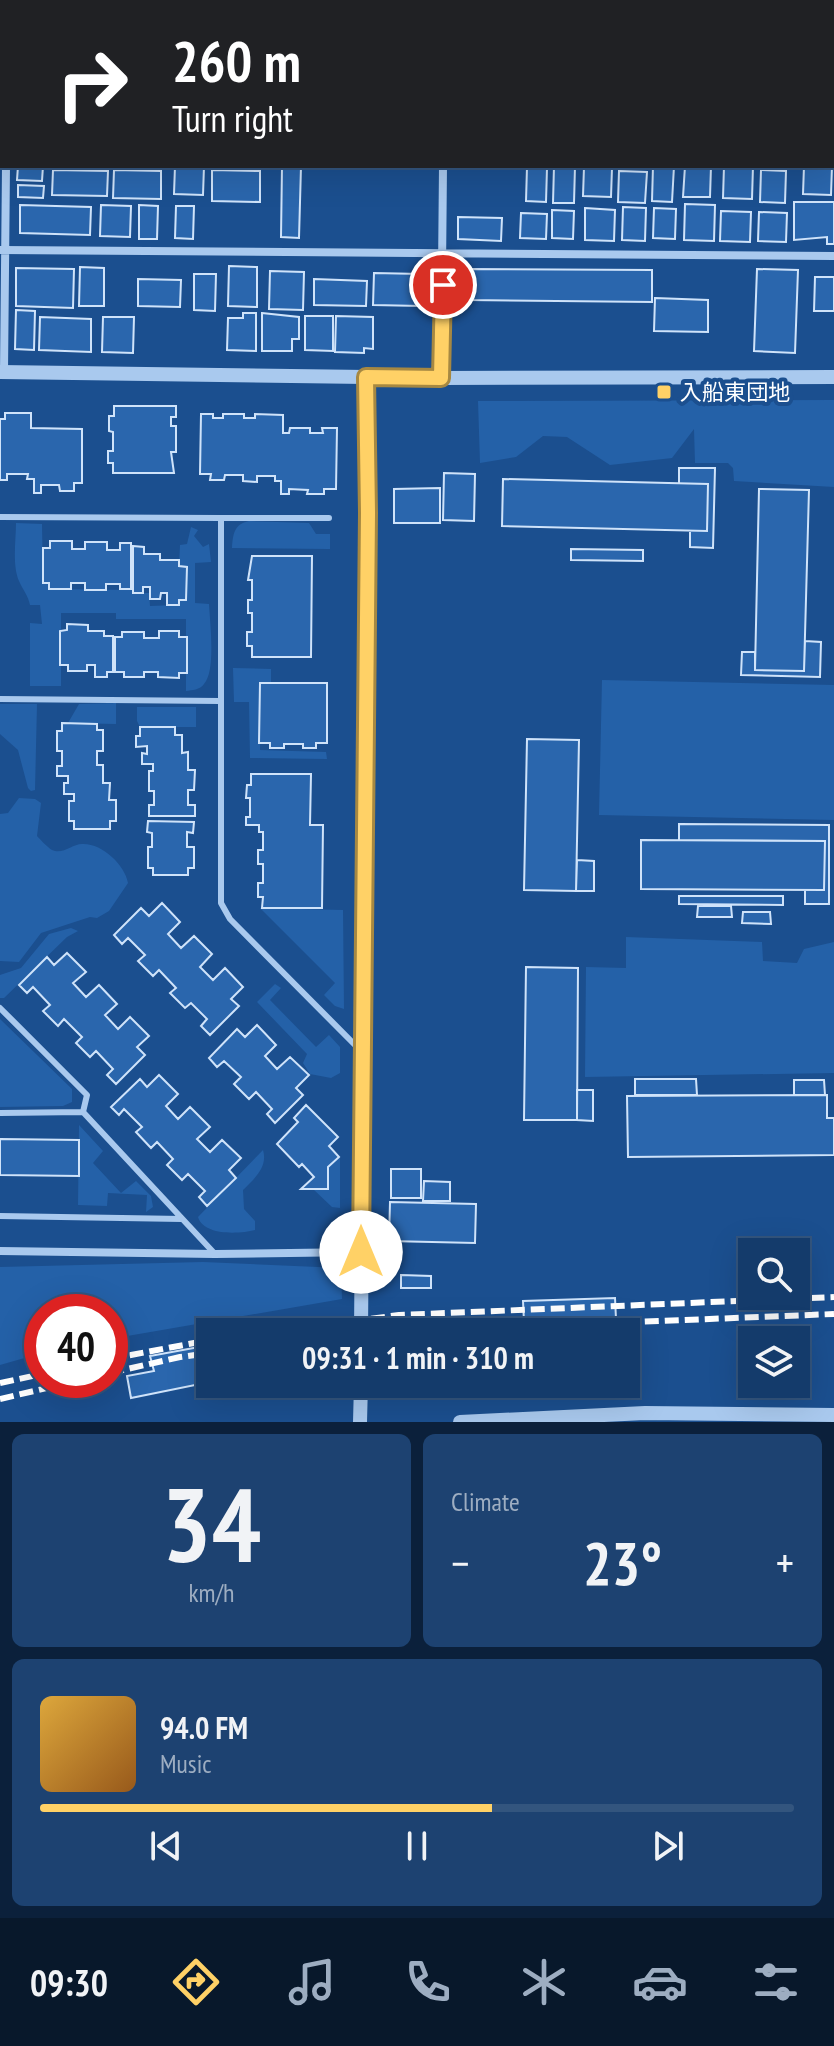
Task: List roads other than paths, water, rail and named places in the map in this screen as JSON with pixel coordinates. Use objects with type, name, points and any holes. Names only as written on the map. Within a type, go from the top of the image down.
[{"type":"street","points":[[6,168],[2,372],[441,378],[834,377]]},
{"type":"street","points":[[441,378],[443,168]]},
{"type":"street","points":[[2,250],[834,256]]},
{"type":"street","points":[[361,1318],[368,513],[366,377]]},
{"type":"street","points":[[0,1251],[215,1254],[361,1252]]},
{"type":"street","points":[[360,1422],[361,1398]]},
{"type":"street","points":[[460,1422],[645,1413],[834,1415]]},
{"type":"lane","points":[[0,517],[329,518]]},
{"type":"lane","points":[[221,518],[221,903],[230,919],[362,1051]]},
{"type":"lane","points":[[0,699],[220,701]]},
{"type":"lane","points":[[0,1008],[87,1095],[83,1112]]},
{"type":"lane","points":[[0,1113],[83,1112],[215,1254]]},
{"type":"lane","points":[[0,1216],[182,1219]]},
{"type":"railway","points":[[377,1318],[834,1297]]},
{"type":"railway","points":[[640,1322],[834,1314]]},
{"type":"railway","points":[[128,1356],[196,1343]]},
{"type":"railway","points":[[128,1369],[196,1355]]},
{"type":"railway","points":[[0,1383],[24,1378]]},
{"type":"railway","points":[[0,1399],[24,1393]]},
{"type":"place","name":"入船東団地","points":[[664,392]]}]
